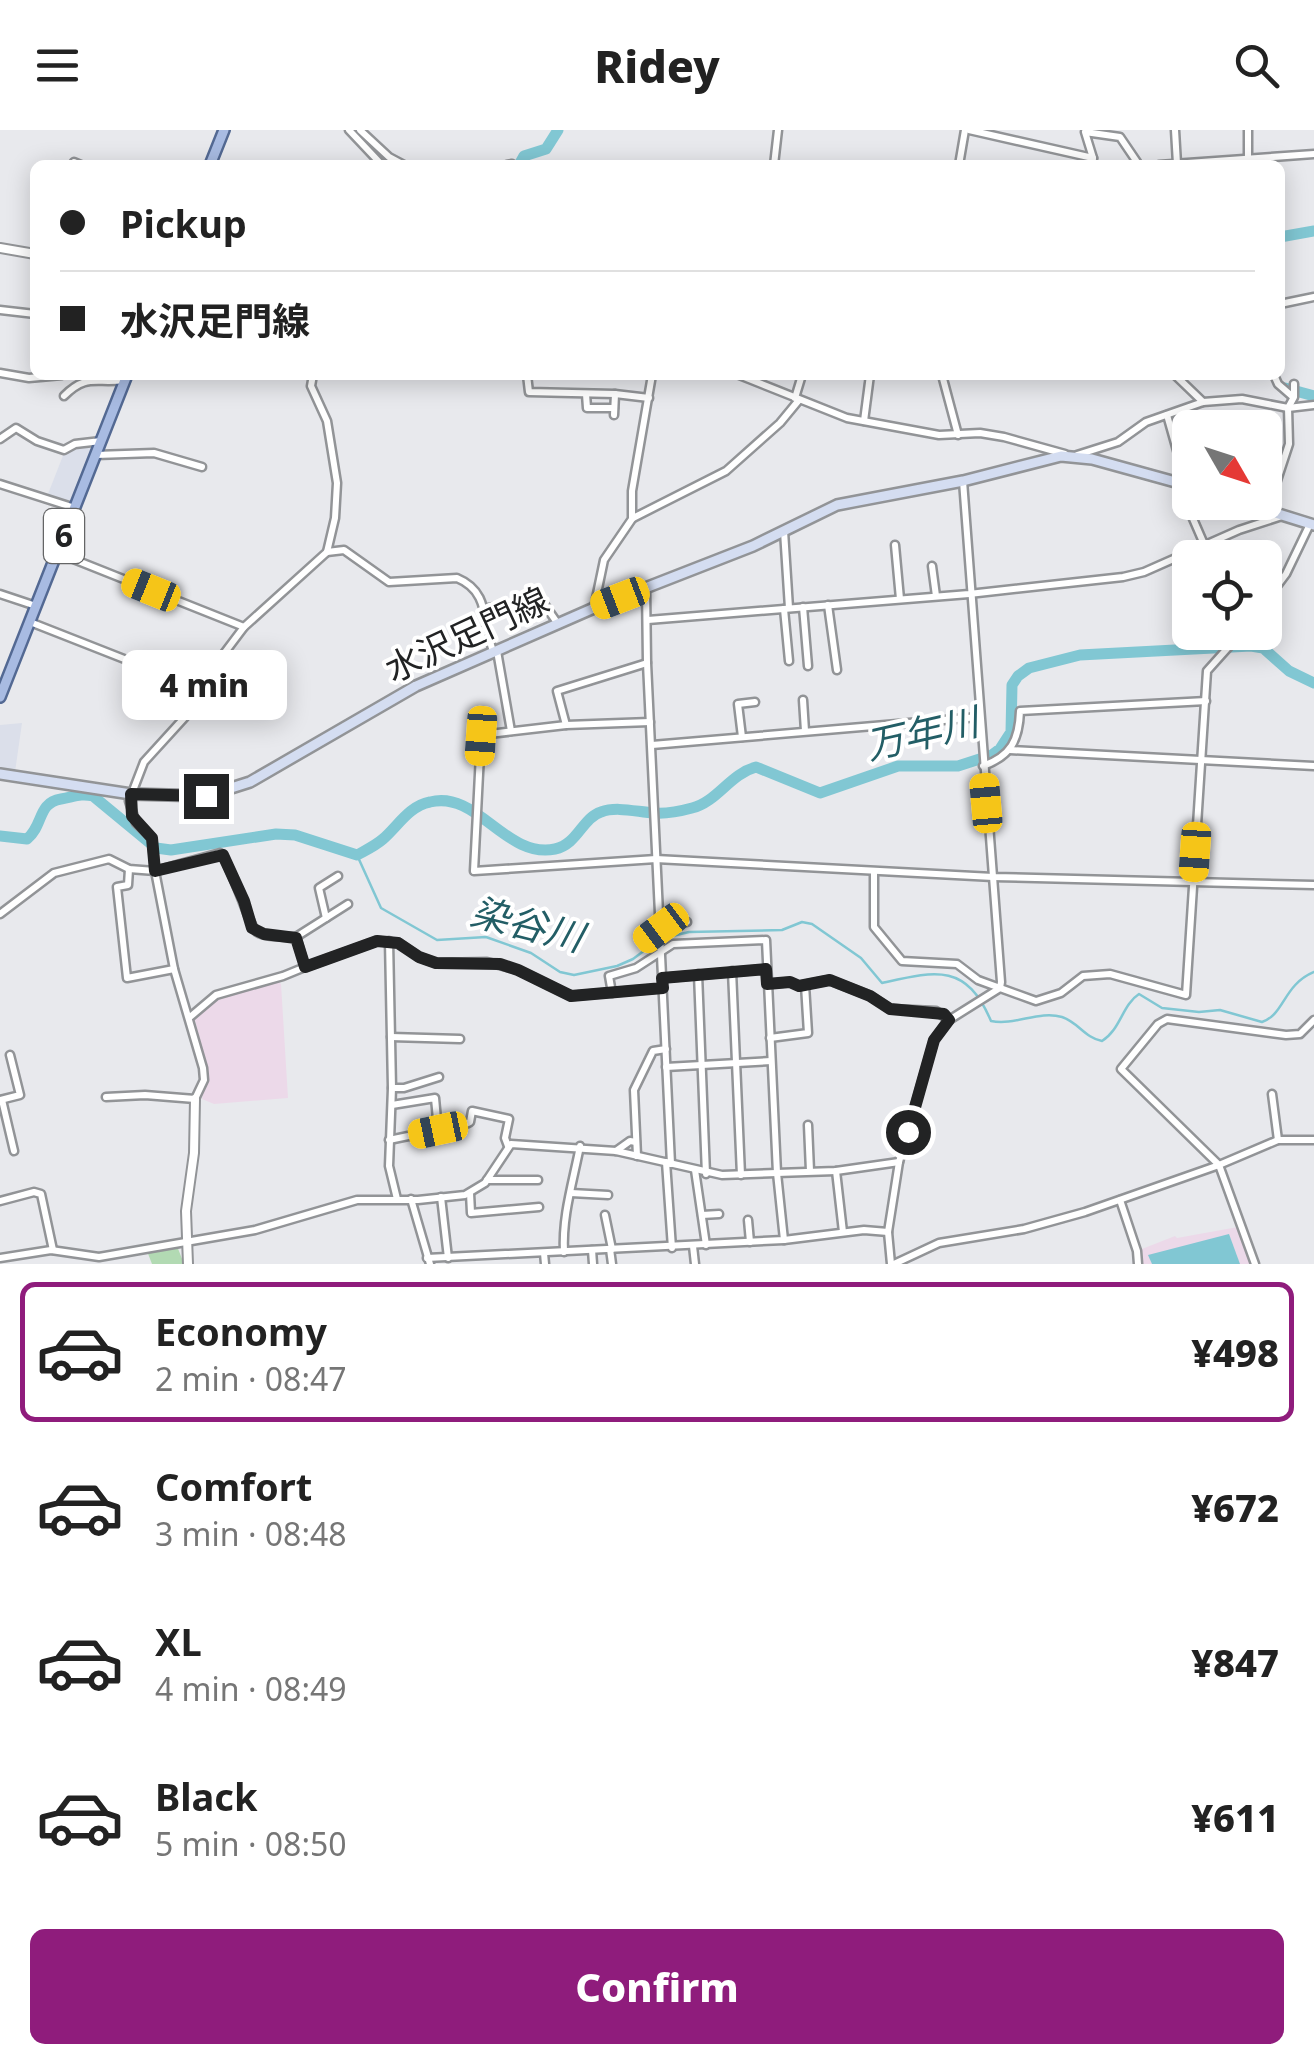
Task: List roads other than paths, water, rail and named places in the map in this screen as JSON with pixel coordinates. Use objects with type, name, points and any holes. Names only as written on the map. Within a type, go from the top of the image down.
[{"type":"main road","points":[[212,160],[224,130]]},
{"type":"main road","name":"6","points":[[1,692],[125,380]]},
{"type":"main road","name":"水沢足門線","points":[[0,774],[131,794],[206,796],[238,788],[400,695],[594,608],[752,546],[837,504],[963,481],[1051,457],[1072,456],[1172,481]]},
{"type":"main road","points":[[1282,516],[1312,524]]},
{"type":"street","points":[[350,130],[377,160]]},
{"type":"street","points":[[360,130],[395,160]]},
{"type":"street","points":[[775,160],[778,130]]},
{"type":"street","points":[[960,160],[967,130],[1085,160]]},
{"type":"street","points":[[1175,130],[1176,160]]},
{"type":"street","points":[[1248,130],[1248,158]]},
{"type":"street","points":[[1092,160],[1083,134],[1097,131],[1120,137],[1136,160]]},
{"type":"street","points":[[1224,160],[1314,154]]},
{"type":"street","points":[[0,248],[30,253]]},
{"type":"street","points":[[1285,303],[1314,297]]},
{"type":"street","points":[[0,310],[30,313]]},
{"type":"street","points":[[0,373],[30,378]]},
{"type":"street","points":[[64,396],[75,380]]},
{"type":"street","points":[[188,1264],[186,1240],[195,1099],[204,1075],[174,969],[152,838],[132,816],[131,794],[144,762],[185,716],[198,688],[244,627],[327,552],[335,518],[337,483],[327,422],[311,386],[312,380]]},
{"type":"street","points":[[528,380],[529,392],[649,398]]},
{"type":"street","points":[[632,519],[632,491],[651,380]]},
{"type":"street","points":[[751,380],[864,421],[920,433],[1004,437],[1072,456],[1118,442],[1146,422],[1203,402],[1246,400],[1288,408],[1314,405]]},
{"type":"street","points":[[594,608],[604,560],[632,519],[726,470],[780,423],[797,399],[801,380]]},
{"type":"street","points":[[864,421],[869,380]]},
{"type":"street","points":[[943,380],[958,435]]},
{"type":"street","points":[[1181,380],[1203,402]]},
{"type":"street","points":[[1276,380],[1294,398]]},
{"type":"street","points":[[1282,465],[1289,444],[1288,408],[1294,398],[1294,384]]},
{"type":"street","points":[[586,394],[587,408],[614,412],[615,394]]},
{"type":"street","points":[[1167,414],[1172,432]]},
{"type":"street","points":[[0,439],[16,428],[64,450],[101,441]]},
{"type":"street","points":[[96,455],[154,454],[202,467]]},
{"type":"street","points":[[963,481],[1000,988]]},
{"type":"street","points":[[0,484],[75,508]]},
{"type":"street","points":[[1217,540],[1269,520]]},
{"type":"street","points":[[1282,579],[1312,524]]},
{"type":"street","points":[[784,530],[789,661]]},
{"type":"street","points":[[896,545],[900,599]]},
{"type":"street","points":[[327,552],[344,550],[389,582],[457,578],[474,586],[495,650],[511,731]]},
{"type":"street","points":[[58,553],[244,627]]},
{"type":"street","points":[[648,620],[970,594],[1124,577],[1172,558]]},
{"type":"street","points":[[932,566],[936,596]]},
{"type":"street","points":[[646,588],[672,1248]]},
{"type":"street","points":[[0,594],[36,606]]},
{"type":"street","points":[[484,609],[540,598],[558,624]]},
{"type":"street","points":[[828,605],[837,670]]},
{"type":"street","points":[[802,607],[808,666]]},
{"type":"street","points":[[30,622],[198,688]]},
{"type":"street","points":[[874,872],[874,926],[905,962],[957,964],[978,980],[1041,1001],[1061,994],[1083,976],[1110,974],[1186,996],[1208,670],[1226,650]]},
{"type":"street","points":[[566,725],[557,691],[647,663]]},
{"type":"street","points":[[803,700],[805,731]]},
{"type":"street","points":[[983,766],[1010,750],[1018,734],[1020,711],[1206,701]]},
{"type":"street","points":[[742,736],[738,704],[755,702]]},
{"type":"street","points":[[652,745],[979,717]]},
{"type":"street","points":[[650,722],[566,725],[481,736],[474,871],[656,859],[992,877],[1314,885]]},
{"type":"street","points":[[1010,750],[1314,766]]},
{"type":"street","points":[[0,914],[30,888],[60,870],[109,859],[129,870],[155,871],[223,855],[252,928],[264,934],[296,938],[348,904]]},
{"type":"street","points":[[129,870],[128,884],[117,887],[127,978],[174,969]]},
{"type":"street","points":[[326,918],[320,888],[338,876]]},
{"type":"street","points":[[612,993],[609,976],[644,964],[661,939],[687,922]]},
{"type":"street","points":[[296,938],[305,967]]},
{"type":"street","points":[[642,942],[766,940],[777,1174],[784,1240]]},
{"type":"street","points":[[190,1017],[216,995],[277,978],[377,941],[389,941],[436,963],[487,962],[518,970],[571,996],[663,988]]},
{"type":"street","points":[[389,941],[389,1166],[397,1199]]},
{"type":"street","points":[[662,978],[766,969]]},
{"type":"street","points":[[732,971],[741,1175]]},
{"type":"street","points":[[698,974],[706,1174]]},
{"type":"street","points":[[767,984],[830,980],[870,996],[890,1009],[936,1012],[949,1020]]},
{"type":"street","points":[[770,1038],[808,1032],[805,984]]},
{"type":"street","points":[[1000,988],[949,1020],[934,1040],[899,1162],[888,1232],[893,1264],[938,1243],[1024,1229],[1120,1200],[1219,1166],[1278,1140],[1314,1140]]},
{"type":"street","points":[[1254,1264],[1219,1166],[1121,1069],[1158,1024],[1168,1019],[1286,1035],[1300,1034],[1314,1021]]},
{"type":"street","points":[[390,1037],[460,1039]]},
{"type":"street","points":[[637,1156],[634,1090],[653,1051],[666,1050]]},
{"type":"street","points":[[10,1055],[20,1095],[1,1100],[14,1151]]},
{"type":"street","points":[[666,1067],[772,1061]]},
{"type":"street","points":[[392,1088],[439,1076]]},
{"type":"street","points":[[1272,1094],[1278,1140]]},
{"type":"street","points":[[106,1097],[195,1099]]},
{"type":"street","points":[[392,1105],[435,1098],[438,1130]]},
{"type":"street","points":[[389,1140],[469,1123],[472,1112],[509,1119],[504,1138],[508,1146]]},
{"type":"street","points":[[808,1125],[810,1172]]},
{"type":"street","points":[[616,1151],[630,1141],[636,1142]]},
{"type":"street","points":[[508,1146],[580,1146],[616,1151],[706,1174],[836,1171],[899,1162]]},
{"type":"street","points":[[0,1258],[53,1250],[99,1257],[255,1230],[357,1200],[441,1198],[470,1193],[486,1180],[508,1146]]},
{"type":"street","points":[[564,1252],[562,1220],[572,1193],[580,1146]]},
{"type":"street","points":[[695,1170],[706,1245]]},
{"type":"street","points":[[836,1171],[842,1232]]},
{"type":"street","points":[[486,1180],[538,1180]]},
{"type":"street","points":[[0,1201],[34,1192],[41,1194],[53,1250]]},
{"type":"street","points":[[470,1193],[471,1212],[539,1207]]},
{"type":"street","points":[[572,1193],[608,1195]]},
{"type":"street","points":[[441,1198],[448,1258]]},
{"type":"street","points":[[412,1199],[428,1261],[672,1248],[871,1230],[888,1232]]},
{"type":"street","points":[[1120,1200],[1138,1264]]},
{"type":"street","points":[[702,1216],[719,1214]]},
{"type":"street","points":[[605,1215],[612,1264]]},
{"type":"street","points":[[748,1220],[750,1242]]},
{"type":"street","points":[[693,1246],[695,1264]]},
{"type":"street","points":[[592,1250],[593,1264]]},
{"type":"street","points":[[544,1253],[546,1264]]},
{"type":"street","points":[[912,1254],[914,1264]]},
{"type":"water","points":[[1229,1234],[1240,1264],[1152,1264],[1148,1255]]},
{"type":"waterway","points":[[522,160],[546,149],[558,130]]},
{"type":"waterway","points":[[1285,236],[1314,231]]},
{"type":"waterway","points":[[1285,388],[1314,396]]},
{"type":"waterway","name":"万年川","points":[[0,836],[27,839],[53,801],[84,795],[93,796],[156,848],[171,850],[276,834],[295,835],[357,855],[380,841],[416,808],[447,801],[477,814],[521,844],[555,849],[569,842],[601,812],[620,809],[663,813],[692,808],[756,767],[820,793],[898,766],[958,766],[992,755],[1011,732],[1012,685],[1018,676],[1029,668],[1080,655],[1251,646],[1263,648],[1289,671],[1314,683]]},
{"type":"waterway","name":"染谷川","points":[[357,855],[381,908],[437,940],[486,937],[531,953],[560,972],[574,975],[617,966],[657,941]]},
{"type":"waterway","name":"染谷川","points":[[664,938],[689,932],[782,930],[802,922],[812,924],[861,958],[882,983],[947,975],[971,988],[991,1021],[1053,1015],[1068,1019],[1102,1041],[1139,994],[1162,1008],[1220,1010],[1262,1022],[1275,1013],[1296,984],[1314,972]]}]
